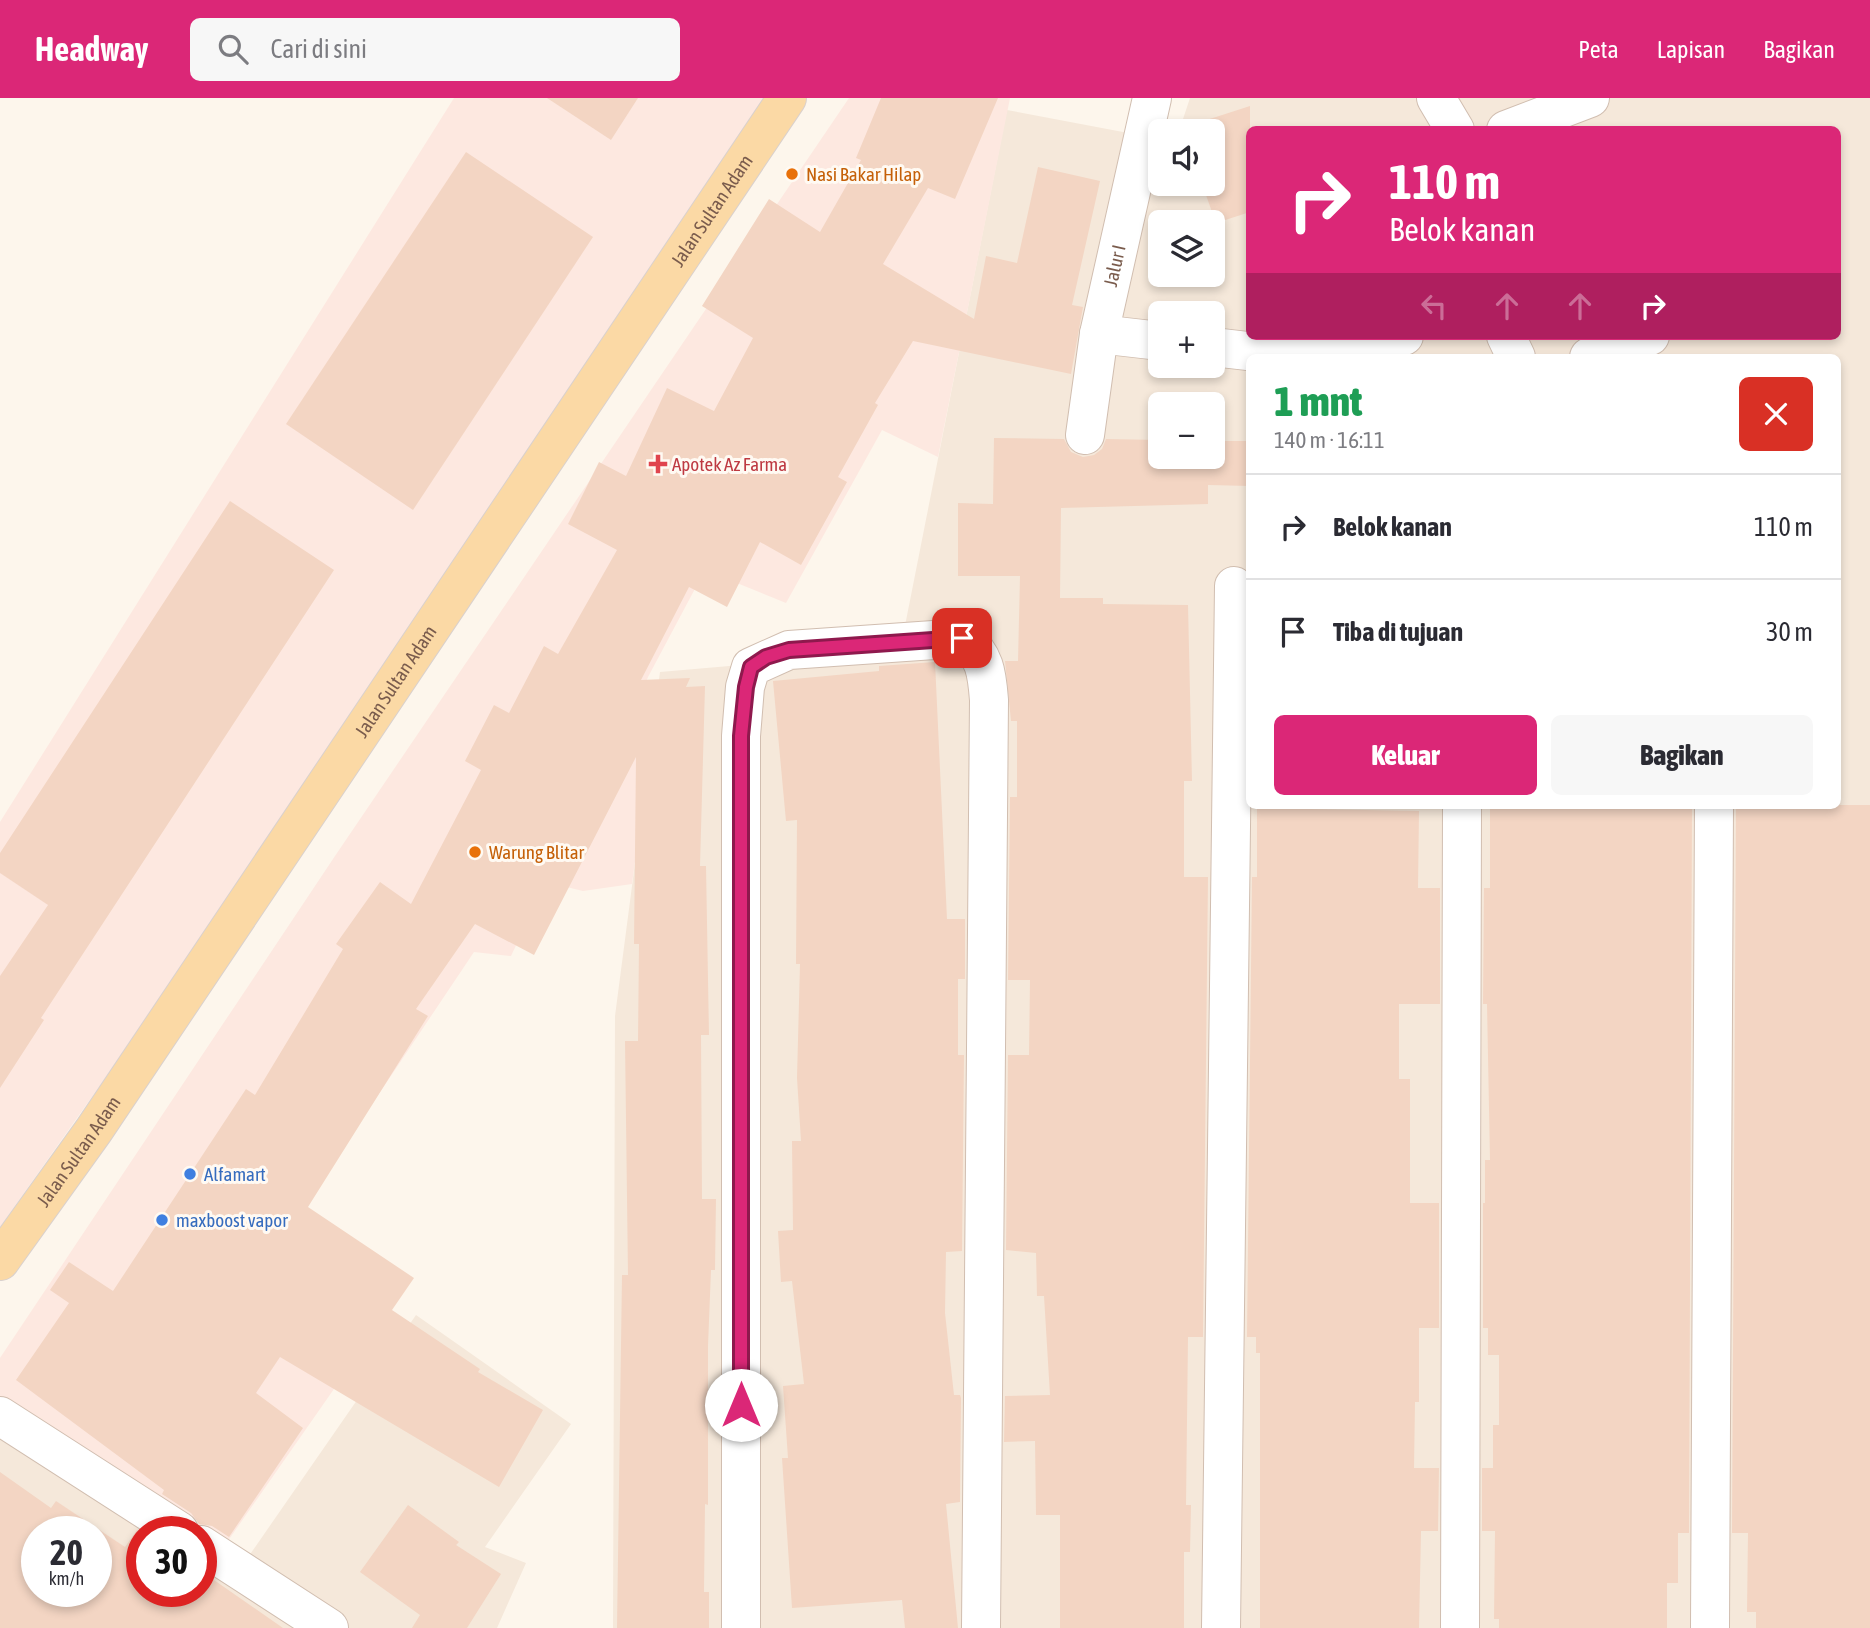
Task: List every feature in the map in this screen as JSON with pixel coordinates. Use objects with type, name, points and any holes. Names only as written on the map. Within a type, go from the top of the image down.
[{"type":"main road","name":"Jalan Sultan Adam","points":[[0,1261],[94,1130],[786,98]]},
{"type":"street","name":"Jalur I","points":[[1085,435],[1099,334],[1152,98]]},
{"type":"street","points":[[1436,98],[1453,126]]},
{"type":"street","points":[[1516,126],[1590,98]]},
{"type":"street","points":[[1099,334],[1148,340]]},
{"type":"street","points":[[1342,354],[1390,340]]},
{"type":"street","points":[[1598,354],[1638,340]]},
{"type":"street","points":[[1225,348],[1274,354]]},
{"type":"street","points":[[1221,1628],[1234,586]]},
{"type":"street","points":[[741,1628],[741,736],[746,687],[751,667],[766,657],[789,650],[949,638],[962,638],[976,648],[987,668],[989,700],[981,1628]]},
{"type":"street","points":[[1460,1628],[1462,809]]},
{"type":"street","points":[[1710,1628],[1714,809]]},
{"type":"street","points":[[0,1416],[156,1516]]},
{"type":"street","points":[[217,1555],[330,1628]]},
{"type":"shaded area","points":[[454,98],[776,98],[379,673],[101,1084],[0,1227],[0,822]]},
{"type":"shaded area","points":[[849,98],[1010,98],[938,457],[882,430],[786,603],[705,570],[648,677],[626,730],[651,740],[632,884],[583,891],[546,882],[511,956],[474,952],[289,1228],[401,1293],[225,1545],[217,1540],[217,1516],[177,1516],[0,1410],[0,1358],[335,856]]},
{"type":"shaded area","points":[[1190,98],[1870,98],[1870,1628],[613,1628],[615,1016],[660,672],[900,651],[1007,110],[1148,137],[1148,196],[1225,196],[1225,119],[1183,119]]},
{"type":"shaded area","points":[[416,1315],[571,1424],[485,1547],[526,1563],[497,1628],[0,1628],[0,1437],[148,1516],[126,1516],[126,1607],[217,1607],[217,1553],[242,1566]]},
{"type":"building","points":[[547,98],[638,98],[611,140]]},
{"type":"building","points":[[881,98],[998,98],[955,199],[928,188],[883,264],[974,319],[986,256],[1017,263],[1038,167],[1100,181],[1072,305],[1083,307],[1071,374],[913,341],[875,403],[878,405],[838,477],[847,482],[801,565],[760,542],[727,607],[689,587],[641,680],[690,678],[686,687],[705,686],[700,866],[706,866],[709,1035],[701,1035],[702,1199],[716,1199],[715,1270],[711,1270],[708,1346],[708,1505],[705,1504],[704,1592],[709,1592],[709,1628],[617,1628],[622,1275],[628,1275],[625,1041],[638,1041],[639,944],[634,944],[636,757],[534,955],[475,924],[416,1009],[428,1016],[308,1207],[414,1278],[392,1310],[480,1369],[478,1372],[543,1410],[499,1487],[280,1357],[256,1393],[303,1428],[229,1537],[217,1529],[217,1516],[193,1516],[162,1494],[164,1490],[16,1380],[69,1303],[50,1290],[69,1262],[113,1291],[246,1089],[255,1095],[343,949],[336,944],[380,882],[411,904],[481,770],[465,761],[494,705],[509,713],[544,646],[558,654],[617,550],[568,524],[599,462],[626,476],[667,388],[714,411],[753,338],[702,306],[769,199],[820,232],[861,160],[856,158]]},
{"type":"building","points":[[1250,106],[1250,126],[1246,126],[1246,213],[1225,220],[1225,210],[1211,210],[1206,196],[1225,196],[1225,119],[1210,119]]},
{"type":"building","points":[[466,152],[593,237],[413,510],[286,424]]},
{"type":"building","points":[[994,438],[1064,439],[1071,452],[1083,457],[1094,455],[1102,449],[1106,439],[1148,440],[1148,469],[1225,469],[1225,441],[1246,441],[1246,486],[1208,485],[1208,504],[1061,508],[1060,598],[1103,598],[1103,604],[1188,605],[1192,781],[1184,781],[1184,877],[1208,877],[1203,1337],[1188,1337],[1186,1505],[1191,1505],[1190,1552],[1184,1552],[1184,1628],[1060,1628],[1060,1515],[1036,1515],[1035,1441],[1004,1442],[1005,1396],[1050,1395],[1044,1296],[1037,1296],[1036,1253],[1006,1250],[1008,1055],[1029,1055],[1030,980],[1008,980],[1010,797],[1017,797],[1017,721],[1011,721],[1005,661],[1018,661],[1020,576],[958,576],[958,503],[993,504]]},
{"type":"building","points":[[230,501],[334,570],[41,1018],[44,1020],[0,1088],[0,976],[48,905],[0,873],[0,853]]},
{"type":"building","points":[[935,662],[947,919],[965,919],[965,979],[958,979],[958,1055],[964,1055],[962,1251],[946,1252],[945,1313],[954,1395],[960,1395],[961,1398],[960,1502],[946,1504],[958,1628],[905,1628],[902,1600],[792,1608],[782,1458],[788,1458],[783,1386],[804,1384],[792,1281],[781,1282],[778,1231],[793,1230],[792,1141],[801,1141],[797,1078],[800,964],[796,964],[797,820],[786,821],[773,681],[879,671],[879,666]]},
{"type":"building","points":[[1841,805],[1870,805],[1870,1628],[1756,1628],[1756,1612],[1747,1612],[1748,1533],[1732,1533],[1736,809],[1841,809]]},
{"type":"building","points":[[1257,809],[1419,811],[1418,888],[1440,888],[1440,1004],[1399,1004],[1399,1079],[1410,1079],[1410,1203],[1439,1203],[1439,1328],[1419,1328],[1419,1402],[1415,1402],[1414,1468],[1439,1468],[1438,1531],[1421,1531],[1419,1628],[1260,1628],[1260,1353],[1256,1353],[1256,1337],[1247,1337],[1252,877],[1257,877]]},
{"type":"building","points":[[1490,809],[1692,809],[1689,1533],[1678,1533],[1678,1583],[1667,1583],[1667,1628],[1499,1628],[1499,1619],[1494,1619],[1495,1531],[1482,1531],[1482,1468],[1493,1468],[1493,1425],[1499,1425],[1499,1355],[1488,1355],[1488,1328],[1483,1328],[1483,1203],[1485,1160],[1490,1160],[1487,1004],[1483,1004],[1484,888],[1490,888]]},
{"type":"building","points":[[0,1472],[51,1508],[56,1501],[78,1516],[21,1516],[21,1607],[112,1607],[112,1538],[126,1546],[126,1607],[217,1607],[217,1582],[283,1628],[0,1628]]},
{"type":"building","points":[[408,1505],[459,1542],[456,1545],[501,1574],[467,1628],[412,1628],[420,1615],[360,1572]]},
{"type":"place","name":"Nasi Bakar Hilap","points":[[792,174]]},
{"type":"place","name":"Apotek Az Farma","points":[[658,464]]},
{"type":"place","name":"Warung Blitar","points":[[475,852]]},
{"type":"place","name":"Alfamart","points":[[190,1174]]},
{"type":"place","name":"maxboost vapor","points":[[162,1220]]},
{"type":"route","points":[[741,1405],[741,736],[751,667],[766,657],[789,650],[962,638]]}]
